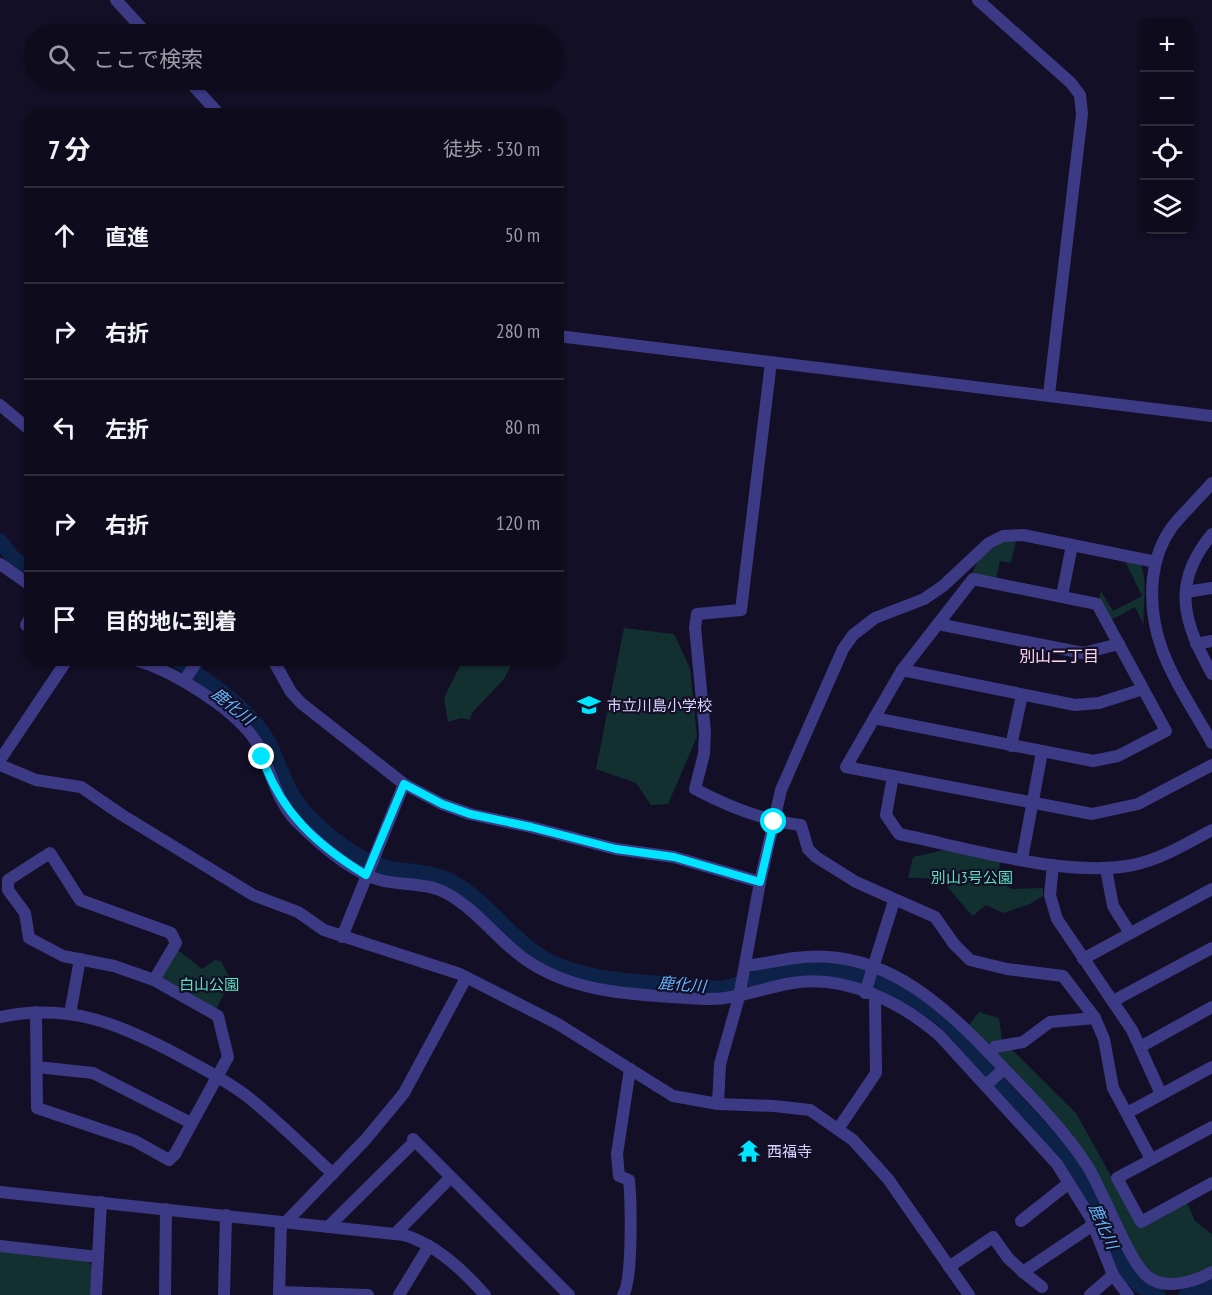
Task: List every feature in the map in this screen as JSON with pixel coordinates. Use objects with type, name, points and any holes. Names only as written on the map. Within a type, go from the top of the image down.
[{"type":"street","points":[[116,0],[138,24]]},
{"type":"street","points":[[978,0],[1071,83],[1082,100],[1049,394]]},
{"type":"street","points":[[197,90],[214,108]]},
{"type":"street","points":[[564,337],[1049,394],[1212,416]]},
{"type":"street","points":[[771,362],[741,610],[698,614],[695,627],[705,732],[704,754],[695,789],[724,804],[774,822],[801,825],[808,849],[816,857],[894,901],[935,918],[954,944],[970,960],[1007,969],[1063,976],[1095,1018],[1104,1039],[1113,1088],[1151,1159]]},
{"type":"street","points":[[0,405],[24,425]]},
{"type":"street","points":[[1212,483],[1171,527],[1155,562],[1150,603],[1156,637],[1212,743]]},
{"type":"street","points":[[1212,534],[1193,561],[1185,608],[1196,644],[1212,674]]},
{"type":"street","points":[[718,1104],[720,1064],[740,995],[760,882],[781,790],[821,696],[843,649],[853,634],[875,618],[932,595],[989,543],[1003,536],[1023,535],[1155,562]]},
{"type":"street","points":[[1062,596],[1072,545]]},
{"type":"street","points":[[2,571],[24,582]]},
{"type":"street","points":[[874,718],[1078,759],[1104,760],[1126,752],[1168,730],[1097,604],[973,579],[902,670],[874,718],[846,766],[1083,813],[1112,812],[1144,802],[1212,765]]},
{"type":"street","points":[[1186,592],[1212,588]]},
{"type":"street","points":[[938,624],[1083,653],[1119,644]]},
{"type":"street","points":[[1196,644],[1212,641]]},
{"type":"street","points":[[63,666],[0,764],[36,780],[81,787],[122,816],[211,867],[252,895],[298,912],[320,929],[434,964],[466,978],[558,1024],[673,1096],[718,1104],[810,1110],[862,1149],[888,1179],[969,1295]]},
{"type":"street","points":[[153,666],[184,680],[248,732],[259,749],[280,799],[295,819],[315,838],[366,875],[391,882],[429,886],[448,894],[538,968],[576,985],[680,998],[723,1000],[792,983],[837,984],[868,993],[921,1019],[940,1036],[1040,1143],[1069,1184],[1093,1225],[1113,1275],[1128,1295]]},
{"type":"street","points":[[184,680],[194,666]]},
{"type":"street","points":[[276,666],[291,692],[301,703],[404,784],[442,804],[470,814],[616,849],[674,857],[760,882]]},
{"type":"street","points":[[902,670],[1075,705],[1091,704],[1143,689]]},
{"type":"street","points":[[1011,746],[1022,695]]},
{"type":"street","points":[[1022,859],[1042,752]]},
{"type":"street","points":[[893,776],[886,815],[898,834],[1053,865],[1106,869],[1135,864],[1160,856],[1212,830]]},
{"type":"street","points":[[342,937],[404,784]]},
{"type":"street","points":[[36,1012],[37,1108],[135,1141],[169,1160],[228,1057],[218,1016],[154,980],[63,956],[29,938],[25,914],[8,890],[8,880],[50,853],[80,900],[171,933],[176,944],[154,980]]},
{"type":"street","points":[[1053,865],[1050,895],[1054,911],[1140,1047],[1161,1095]]},
{"type":"street","points":[[1106,869],[1111,899],[1130,933]]},
{"type":"street","points":[[1083,959],[1212,889]]},
{"type":"street","points":[[838,1129],[876,1073],[868,993],[894,901]]},
{"type":"street","points":[[1113,1001],[1212,948]]},
{"type":"street","points":[[745,969],[797,957],[831,957],[874,967],[932,998],[957,1018],[1074,1147],[1089,1169],[1126,1243],[1146,1275],[1166,1284],[1184,1283],[1212,1272]]},
{"type":"street","points":[[70,1014],[80,959]]},
{"type":"street","points":[[368,1295],[279,1294],[284,1222],[333,1174],[388,1114],[404,1093],[466,978]]},
{"type":"street","points":[[1140,1047],[1212,1007]]},
{"type":"street","points":[[0,1017],[36,1012],[70,1014],[122,1026],[216,1075],[259,1106],[333,1174]]},
{"type":"street","points":[[990,1053],[994,1047],[1023,1042],[1050,1022],[1095,1018]]},
{"type":"street","points":[[37,1067],[93,1073],[191,1123]]},
{"type":"street","points":[[1127,1113],[1212,1067]]},
{"type":"street","points":[[623,1295],[630,1259],[631,1202],[629,1180],[619,1176],[617,1155],[630,1069]]},
{"type":"street","points":[[987,1085],[1004,1069]]},
{"type":"street","points":[[1212,1127],[1118,1178],[1141,1222],[1212,1183]]},
{"type":"street","points":[[328,1227],[414,1140],[569,1295]]},
{"type":"street","points":[[394,1234],[450,1178]]},
{"type":"street","points":[[1022,1221],[1069,1184]]},
{"type":"street","points":[[0,1192],[394,1234],[415,1239],[429,1246],[485,1295]]},
{"type":"street","points":[[96,1295],[101,1202]]},
{"type":"street","points":[[165,1295],[166,1209]]},
{"type":"street","points":[[224,1295],[226,1215]]},
{"type":"street","points":[[1023,1272],[1093,1225]]},
{"type":"street","points":[[949,1267],[993,1237],[1008,1258],[1042,1287]]},
{"type":"street","points":[[0,1246],[98,1257]]},
{"type":"street","points":[[399,1295],[429,1246]]},
{"type":"street","points":[[1090,1295],[1113,1275]]},
{"type":"green space","points":[[1001,541],[1016,541],[1011,563],[1000,561],[996,579],[972,574],[979,557]]},
{"type":"green space","points":[[1125,561],[1140,564],[1143,570],[1144,625],[1135,607],[1111,620],[1099,600],[1101,591],[1113,611],[1142,596]]},
{"type":"green space","points":[[624,628],[674,634],[690,668],[697,737],[668,804],[651,805],[636,783],[596,769]]},
{"type":"green space","points":[[460,666],[511,666],[504,679],[472,713],[470,720],[461,718],[448,722],[444,698]]},
{"type":"green space","name":"別山3号公園","points":[[948,849],[1001,859],[997,881],[1012,889],[1043,888],[1043,896],[1030,904],[1003,913],[986,905],[973,916],[941,882],[933,879],[908,878],[913,857]]},
{"type":"green space","name":"白山公園","points":[[179,951],[202,969],[215,960],[221,961],[231,981],[216,1009],[163,980],[161,975],[172,953]]},
{"type":"green space","points":[[979,1012],[999,1018],[1002,1040],[1076,1113],[1139,1227],[1187,1202],[1195,1221],[1212,1234],[1212,1269],[1176,1282],[1147,1274],[1097,1180],[968,1026]]},
{"type":"green space","points":[[0,1250],[85,1259],[94,1268],[93,1295],[0,1295]]},
{"type":"waterway","name":"鹿化川","points":[[0,541],[15,560],[24,565]]},
{"type":"waterway","name":"鹿化川","points":[[186,666],[229,697],[252,719],[270,745],[289,788],[299,804],[332,838],[376,864],[428,874],[450,881],[479,901],[530,948],[560,966],[606,978],[709,988],[723,988],[784,971],[826,970],[847,973],[888,986],[926,1007],[956,1033],[1065,1156],[1089,1191],[1114,1248],[1127,1271],[1145,1289],[1158,1295]]},
{"type":"waterway","name":"鹿化川","points":[[1186,1295],[1212,1286]]},
{"type":"place","name":"市立川島小学校","points":[[589,705]]},
{"type":"place","name":"西福寺","points":[[749,1151]]},
{"type":"district","name":"別山二丁目","points":[[1059,656]]},
{"type":"route","points":[[262,757],[287,810],[315,838],[366,875],[404,784],[442,804],[470,814],[616,849],[674,857],[760,882],[774,822]]}]
